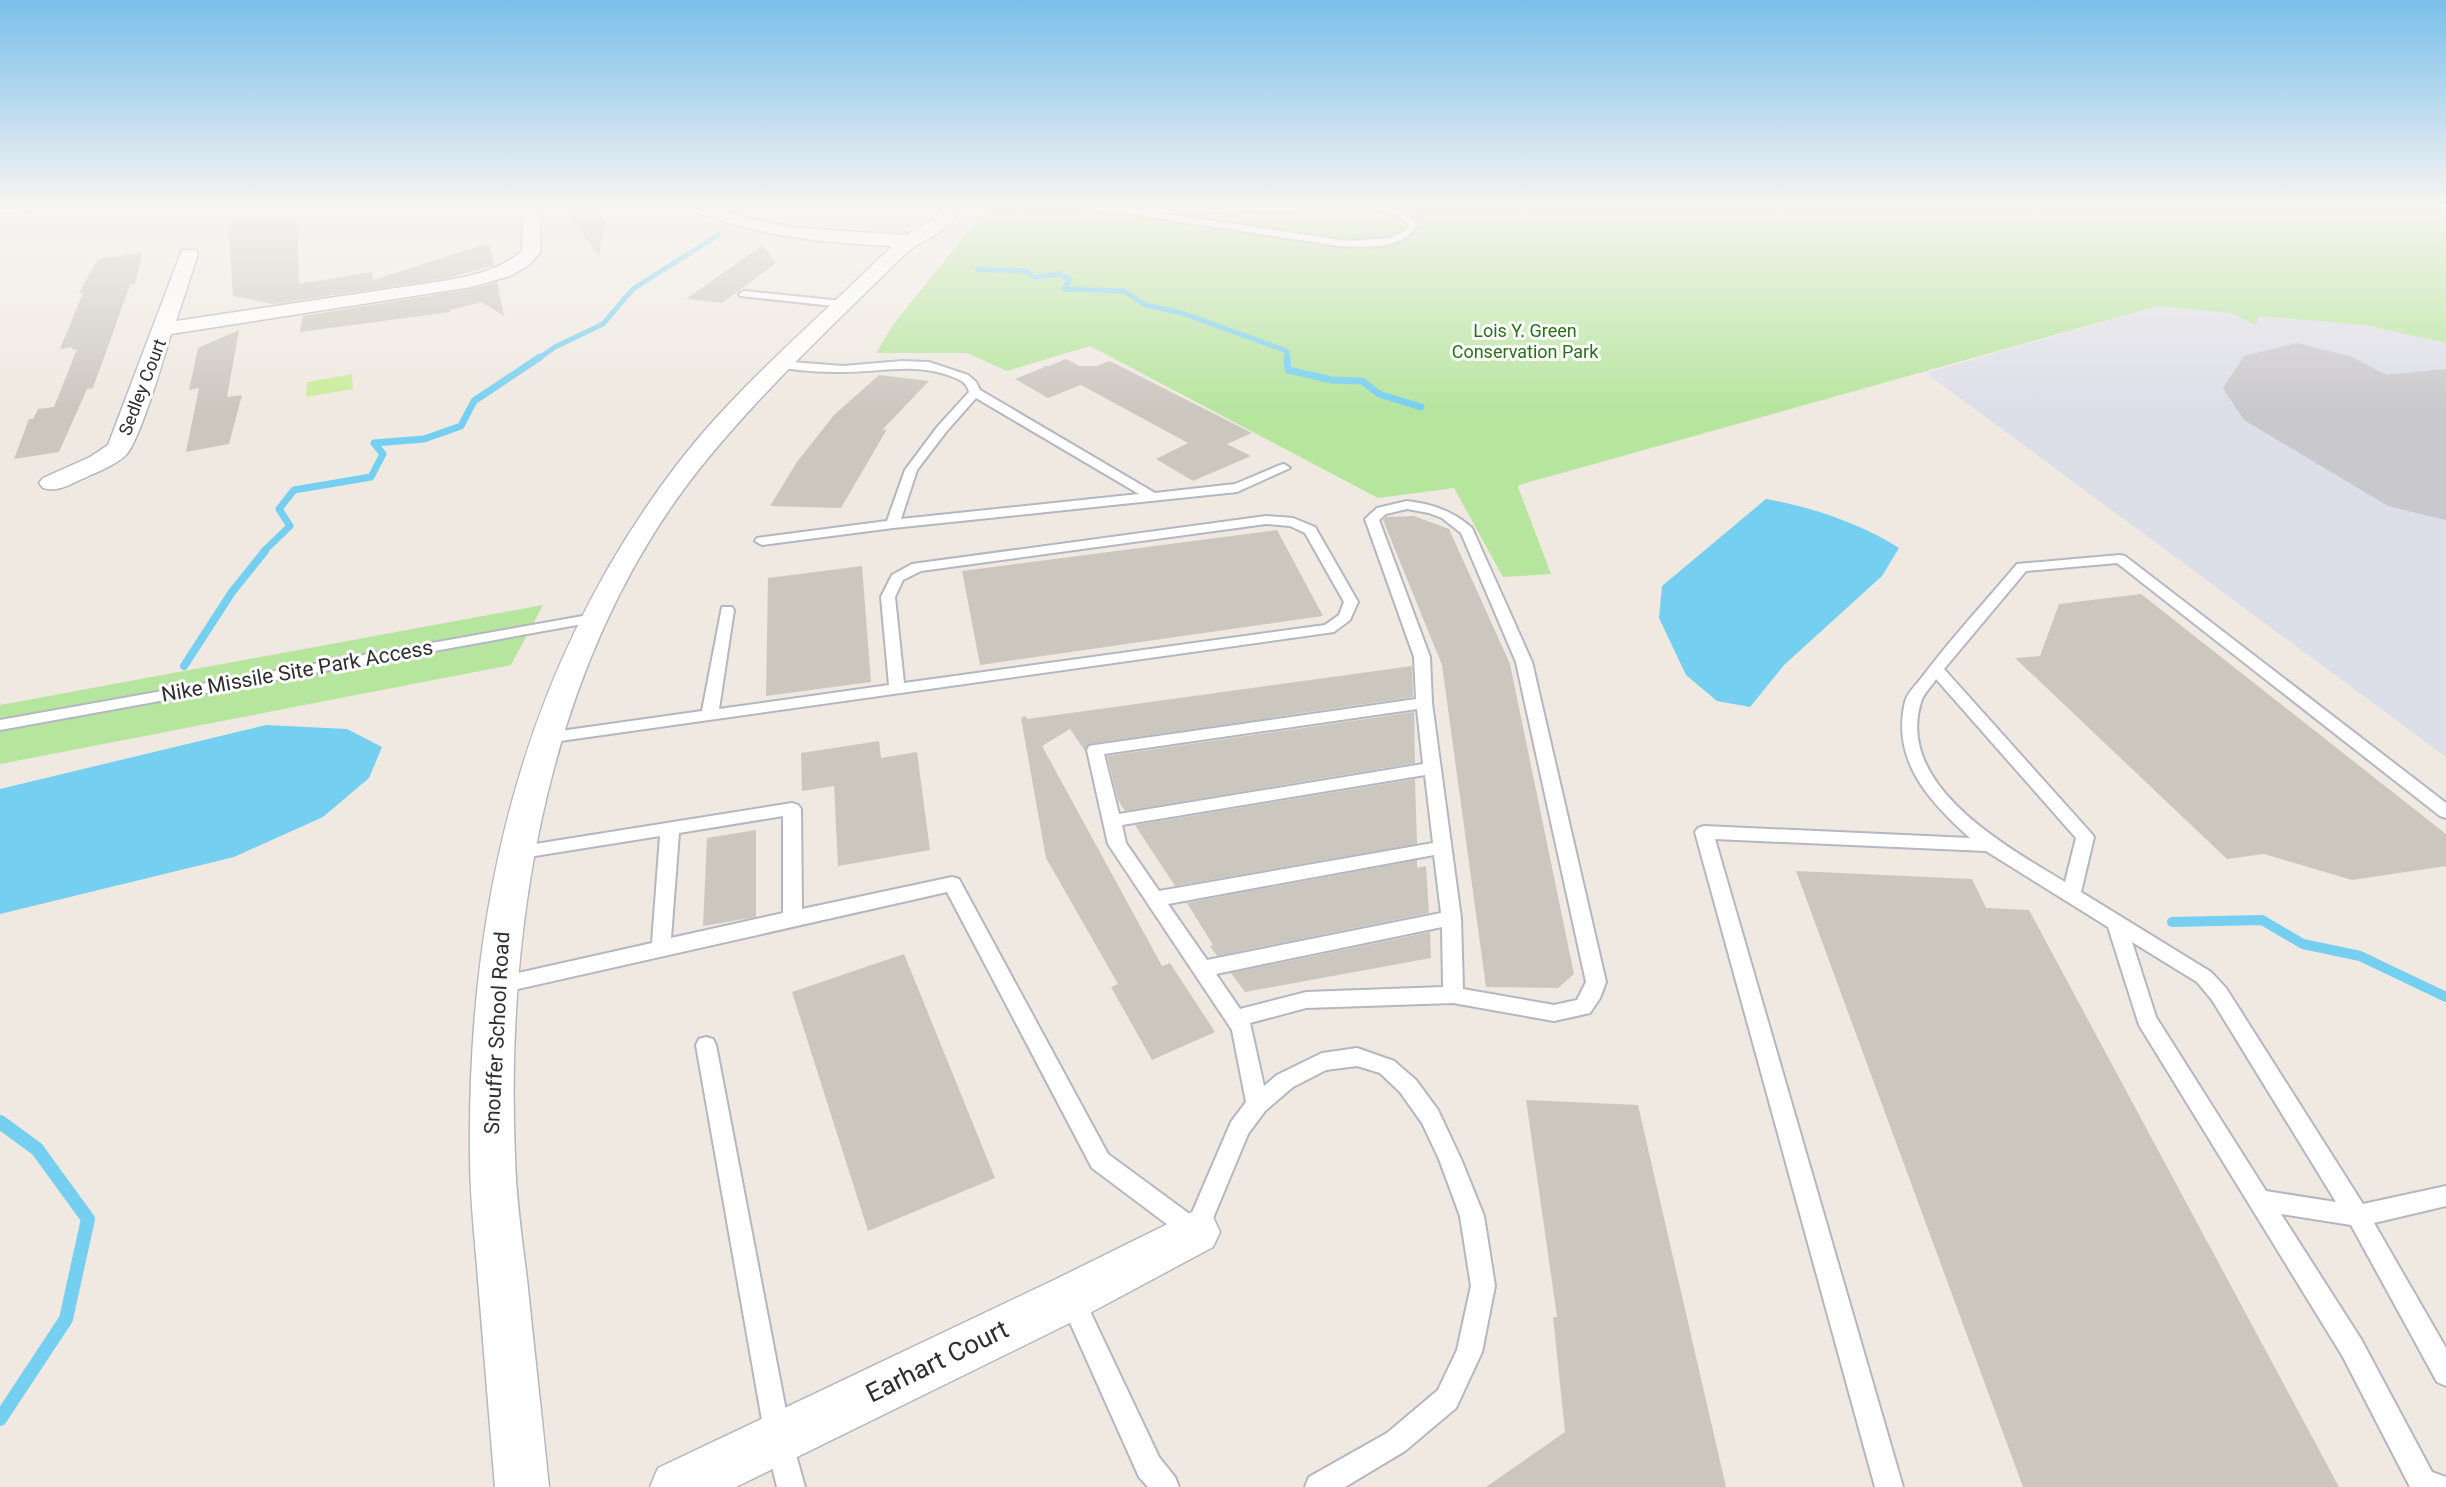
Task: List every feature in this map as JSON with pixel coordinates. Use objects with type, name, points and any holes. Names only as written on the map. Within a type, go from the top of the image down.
[{"type":"street","name":"Sedley Court","points":[[52,483],[99,462],[118,449],[127,430],[183,273]]},
{"type":"street","points":[[164,329],[449,286],[497,273]]},
{"type":"street","name":"Snouffer School Road","points":[[522,1487],[492,1158],[491,1066],[496,986],[515,853],[546,738],[572,667],[594,618],[634,545],[663,501],[713,437],[778,364],[842,304],[871,273]]},
{"type":"street","name":"Earhart Court","points":[[677,1487],[1071,1297],[1196,1232]]},
{"type":"lane","points":[[744,294],[842,304]]},
{"type":"lane","points":[[778,364],[861,369],[919,363],[943,368],[969,380],[975,386],[975,392],[942,429],[912,470],[893,524]]},
{"type":"lane","points":[[975,392],[1153,497]]},
{"type":"lane","points":[[762,541],[893,524],[1237,488],[1284,468]]},
{"type":"lane","points":[[1236,1018],[1306,1000],[1453,995],[1554,1013],[1583,1007],[1590,998],[1596,982],[1524,662],[1467,531],[1460,523],[1435,511],[1413,505],[1394,506],[1379,511],[1372,519],[1422,657],[1424,703],[1450,918],[1453,995]]},
{"type":"lane","points":[[546,738],[1329,629],[1344,617],[1351,602],[1310,530],[1293,522],[1266,520],[917,567],[897,578],[888,597],[897,688]]},
{"type":"lane","points":[[2446,812],[2120,559],[2022,567],[1936,669],[1913,700],[1909,734],[1919,770],[1951,811],[1990,845],[2204,977],[2219,994],[2358,1216],[2446,1373]]},
{"type":"lane","points":[[710,714],[727,610]]},
{"type":"lane","name":"Nike Missile Site Park Access","points":[[0,725],[594,618]]},
{"type":"lane","points":[[1936,669],[2085,837],[2071,894]]},
{"type":"lane","points":[[1257,1104],[1242,1028],[1117,844],[1095,750],[1424,703]]},
{"type":"lane","points":[[1112,821],[1432,768]]},
{"type":"lane","points":[[515,853],[792,809],[793,918]]},
{"type":"lane","points":[[661,948],[670,828]]},
{"type":"lane","points":[[1889,1487],[1704,832],[1990,845]]},
{"type":"lane","points":[[1155,899],[1443,847]]},
{"type":"lane","points":[[496,986],[951,884],[1100,1161],[1196,1232],[1239,1129],[1257,1104],[1285,1081],[1322,1062],[1357,1057],[1387,1067],[1408,1086],[1430,1117],[1450,1159],[1472,1216],[1483,1286],[1469,1352],[1447,1399],[1396,1442],[1319,1487]]},
{"type":"lane","points":[[1202,969],[1450,918]]},
{"type":"lane","points":[[2116,922],[2146,1018],[2352,1348],[2423,1482],[2438,1487]]},
{"type":"lane","points":[[706,1045],[778,1437],[791,1487]]},
{"type":"lane","points":[[2259,1200],[2358,1216],[2446,1196]]},
{"type":"lane","points":[[1071,1297],[1149,1467],[1165,1487]]},
{"type":"shaded area","points":[[2158,306],[2366,325],[2446,343],[2446,757],[1926,373]]},
{"type":"green space","name":"Lois Y. Green Conservation Park","points":[[934,273],[2446,273],[2446,343],[2366,325],[2259,316],[2256,325],[2231,313],[2158,306],[1519,485],[1551,574],[1503,577],[1454,488],[1378,498],[1090,346],[1007,371],[967,353],[876,353],[893,325]]},
{"type":"green space","points":[[352,374],[353,389],[306,397],[307,382]]},
{"type":"green space","points":[[543,605],[511,665],[0,764],[0,705]]},
{"type":"water","points":[[1766,499],[1835,517],[1899,548],[1882,576],[1784,665],[1750,707],[1717,701],[1686,675],[1659,618],[1662,586]]},
{"type":"water","points":[[266,725],[347,729],[382,747],[369,778],[323,817],[234,857],[0,914],[0,789]]},
{"type":"building","points":[[90,273],[137,273],[135,284],[130,285],[93,388],[87,389],[59,452],[14,459],[29,419],[33,419],[38,409],[54,407],[77,349],[72,350],[73,347],[60,349],[83,293],[79,293]]},
{"type":"building","points":[[232,273],[299,273],[299,284],[364,273],[372,273],[373,280],[394,273],[465,273],[449,278],[273,304],[233,296]]},
{"type":"building","points":[[723,273],[762,273],[722,303],[686,299]]},
{"type":"building","points":[[497,282],[504,316],[482,302],[450,310],[451,312],[300,332],[303,316],[471,289]]},
{"type":"building","points":[[239,330],[227,397],[242,395],[229,444],[186,452],[199,388],[189,390],[198,348]]},
{"type":"building","points":[[1066,359],[1079,366],[1096,366],[1110,361],[1252,433],[1227,444],[1251,456],[1193,481],[1156,459],[1188,443],[1081,385],[1048,398],[1015,379],[1045,367],[1042,366],[1049,366]]},
{"type":"building","points":[[879,375],[929,381],[882,430],[887,429],[841,508],[770,506],[797,462],[834,415]]},
{"type":"building","points":[[1414,516],[1449,529],[1510,664],[1574,974],[1558,988],[1486,987],[1442,665],[1383,520],[1386,517]]},
{"type":"building","points":[[1277,530],[1323,616],[980,665],[962,571]]},
{"type":"building","points":[[862,566],[871,682],[766,696],[768,578]]},
{"type":"building","points":[[2141,594],[2446,834],[2446,866],[2352,880],[2264,854],[2227,859],[2015,658],[2040,656],[2059,604]]},
{"type":"building","points":[[1412,666],[1413,697],[1095,743],[1087,745],[1085,751],[1070,729],[1042,746],[1162,966],[1170,963],[1215,1032],[1152,1060],[1111,987],[1118,984],[1046,858],[1021,718]]},
{"type":"building","points":[[1414,712],[1415,763],[1125,811],[1118,800],[1107,756]]},
{"type":"building","points":[[879,741],[881,758],[917,752],[930,850],[838,866],[834,786],[802,791],[801,753]]},
{"type":"building","points":[[1415,779],[1417,844],[1175,886],[1135,825]]},
{"type":"building","points":[[756,830],[756,917],[703,926],[707,838]]},
{"type":"building","points":[[1417,860],[1417,868],[1426,866],[1429,913],[1217,956],[1210,946],[1213,945],[1187,903]]},
{"type":"building","points":[[1796,871],[1972,879],[1986,908],[2029,910],[2339,1487],[2023,1487]]},
{"type":"building","points":[[1430,932],[1431,958],[1245,992],[1231,973]]},
{"type":"building","points":[[904,954],[995,1178],[868,1231],[792,992]]},
{"type":"building","points":[[1526,1100],[1638,1105],[1726,1487],[1486,1487],[1565,1432],[1553,1317],[1557,1317]]},
{"type":"waterway","points":[[538,359],[555,347],[603,324],[633,289],[658,273]]},
{"type":"waterway","points":[[1030,273],[1035,277],[1059,274],[1070,279],[1064,289],[1124,291],[1145,305],[1179,312],[1287,351],[1287,357]]},
{"type":"waterway","points":[[263,552],[290,526],[279,509],[294,490],[371,477],[383,454],[374,443],[424,439],[461,426],[474,401],[540,357]]},
{"type":"waterway","points":[[1287,357],[1288,370],[1332,380],[1362,381],[1379,394],[1421,407]]},
{"type":"waterway","points":[[184,666],[232,592],[265,551]]},
{"type":"waterway","points":[[2172,922],[2262,920],[2303,944],[2360,956],[2446,997]]},
{"type":"waterway","points":[[0,1122],[37,1149],[88,1219],[66,1319],[0,1419]]},
{"type":"taxiway","points":[[2317,399],[2446,387]]},
{"type":"taxiway","points":[[2432,464],[2446,462]]},
{"type":"runway","points":[[2297,388],[2446,471]]}]
